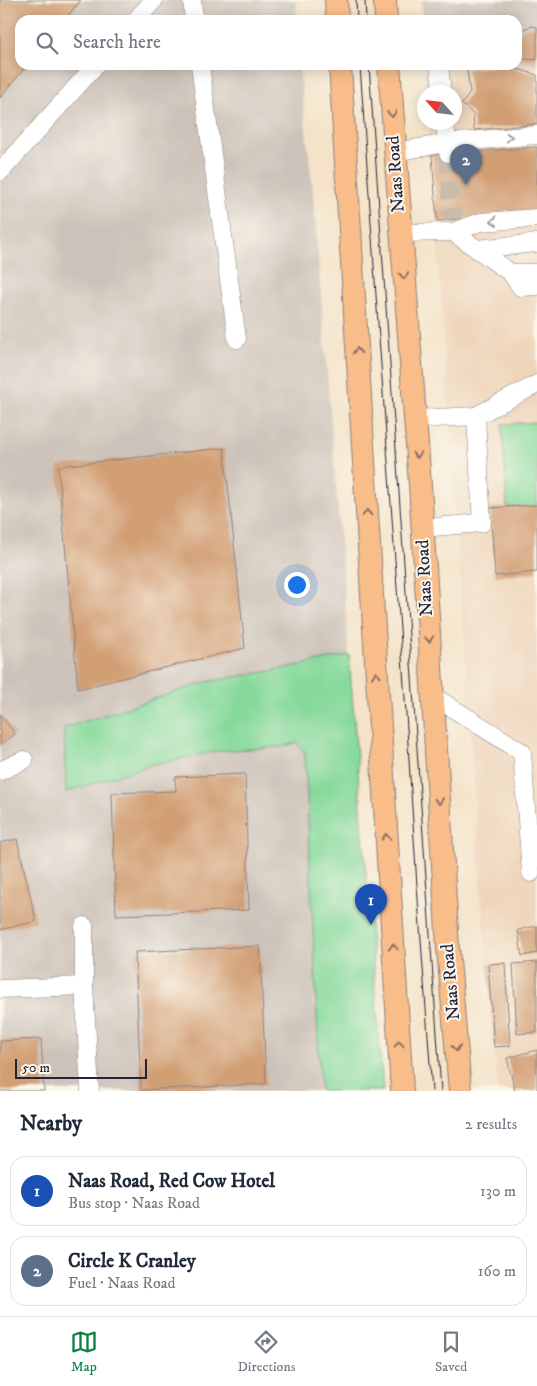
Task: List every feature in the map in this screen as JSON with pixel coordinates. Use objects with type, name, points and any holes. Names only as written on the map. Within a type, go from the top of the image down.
[{"type":"main road","points":[[336,0],[337,15]]},
{"type":"main road","points":[[385,0],[386,15]]},
{"type":"main road","points":[[340,70],[402,1091]]},
{"type":"main road","name":"Naas Road","points":[[389,70],[415,419],[448,948],[460,1091]]},
{"type":"street","points":[[140,15],[154,0]]},
{"type":"street","points":[[192,0],[194,15]]},
{"type":"street","points":[[0,172],[92,70]]},
{"type":"street","points":[[201,70],[237,339]]},
{"type":"street","points":[[440,70],[441,85]]},
{"type":"street","points":[[446,130],[447,148]]},
{"type":"street","points":[[395,152],[447,148],[537,135]]},
{"type":"street","points":[[401,233],[453,225],[537,218]]},
{"type":"street","points":[[453,225],[477,249],[511,274],[521,286],[537,286]]},
{"type":"street","points":[[477,249],[537,243]]},
{"type":"street","points":[[511,274],[537,273]]},
{"type":"street","points":[[415,419],[476,416],[537,384]]},
{"type":"street","points":[[422,528],[482,524],[476,416]]},
{"type":"street","points":[[432,696],[522,752],[531,873]]},
{"type":"street","points":[[0,771],[24,760]]},
{"type":"street","points":[[84,926],[84,986],[90,1091]]},
{"type":"street","points":[[0,990],[84,986]]},
{"type":"shaded area","points":[[0,0],[296,0],[297,15],[15,15],[15,70],[300,70],[313,192],[381,1091],[0,1091]]},
{"type":"shaded area","points":[[421,0],[537,0],[537,66],[522,62],[522,15],[422,15]]},
{"type":"shaded area","points":[[522,62],[537,66],[537,1091],[497,1091],[483,918],[429,130],[462,130],[462,85],[426,85],[425,70],[522,70]]},
{"type":"green space","points":[[537,422],[537,505],[507,507],[502,424]]},
{"type":"green space","points":[[349,655],[383,1091],[321,1091],[305,753],[297,743],[280,747],[218,751],[153,764],[66,792],[64,728],[206,682]]},
{"type":"building","points":[[0,0],[81,0],[68,15],[15,15],[15,70],[23,70],[0,98]]},
{"type":"building","points":[[537,27],[537,60],[522,57],[522,32],[526,28]]},
{"type":"building","points":[[467,70],[521,70],[537,75],[537,124],[474,130],[473,114],[462,104],[470,93]]},
{"type":"building","points":[[537,147],[537,212],[437,221],[432,155]]},
{"type":"building","points":[[224,448],[245,648],[78,689],[58,466]]},
{"type":"building","points":[[537,505],[537,572],[495,576],[490,508]]},
{"type":"building","points":[[0,714],[15,734],[0,745]]},
{"type":"building","points":[[245,774],[249,910],[116,915],[112,793],[176,791],[175,777]]},
{"type":"building","points":[[17,839],[36,921],[0,930],[0,843]]},
{"type":"building","points":[[537,926],[537,953],[522,956],[518,930]]},
{"type":"building","points":[[260,946],[266,1084],[141,1090],[135,952]]},
{"type":"building","points":[[537,962],[537,1032],[517,1034],[513,964]]},
{"type":"building","points":[[505,963],[510,1046],[494,1047],[488,964]]},
{"type":"building","points":[[41,1039],[44,1091],[0,1091],[0,1041]]},
{"type":"building","points":[[537,1050],[537,1091],[515,1091],[507,1058]]},
{"type":"tunnel","points":[[448,154],[453,219]]},
{"type":"tram line","points":[[356,0],[357,15]]},
{"type":"tram line","points":[[365,0],[366,15]]},
{"type":"tram line","points":[[360,70],[432,1091]]},
{"type":"tram line","points":[[369,70],[441,1091]]},
{"type":"place","name":"Circle K Cranley","points":[[466,185]]},
{"type":"place","name":"Naas Road, Red Cow Hotel","points":[[371,925]]}]
